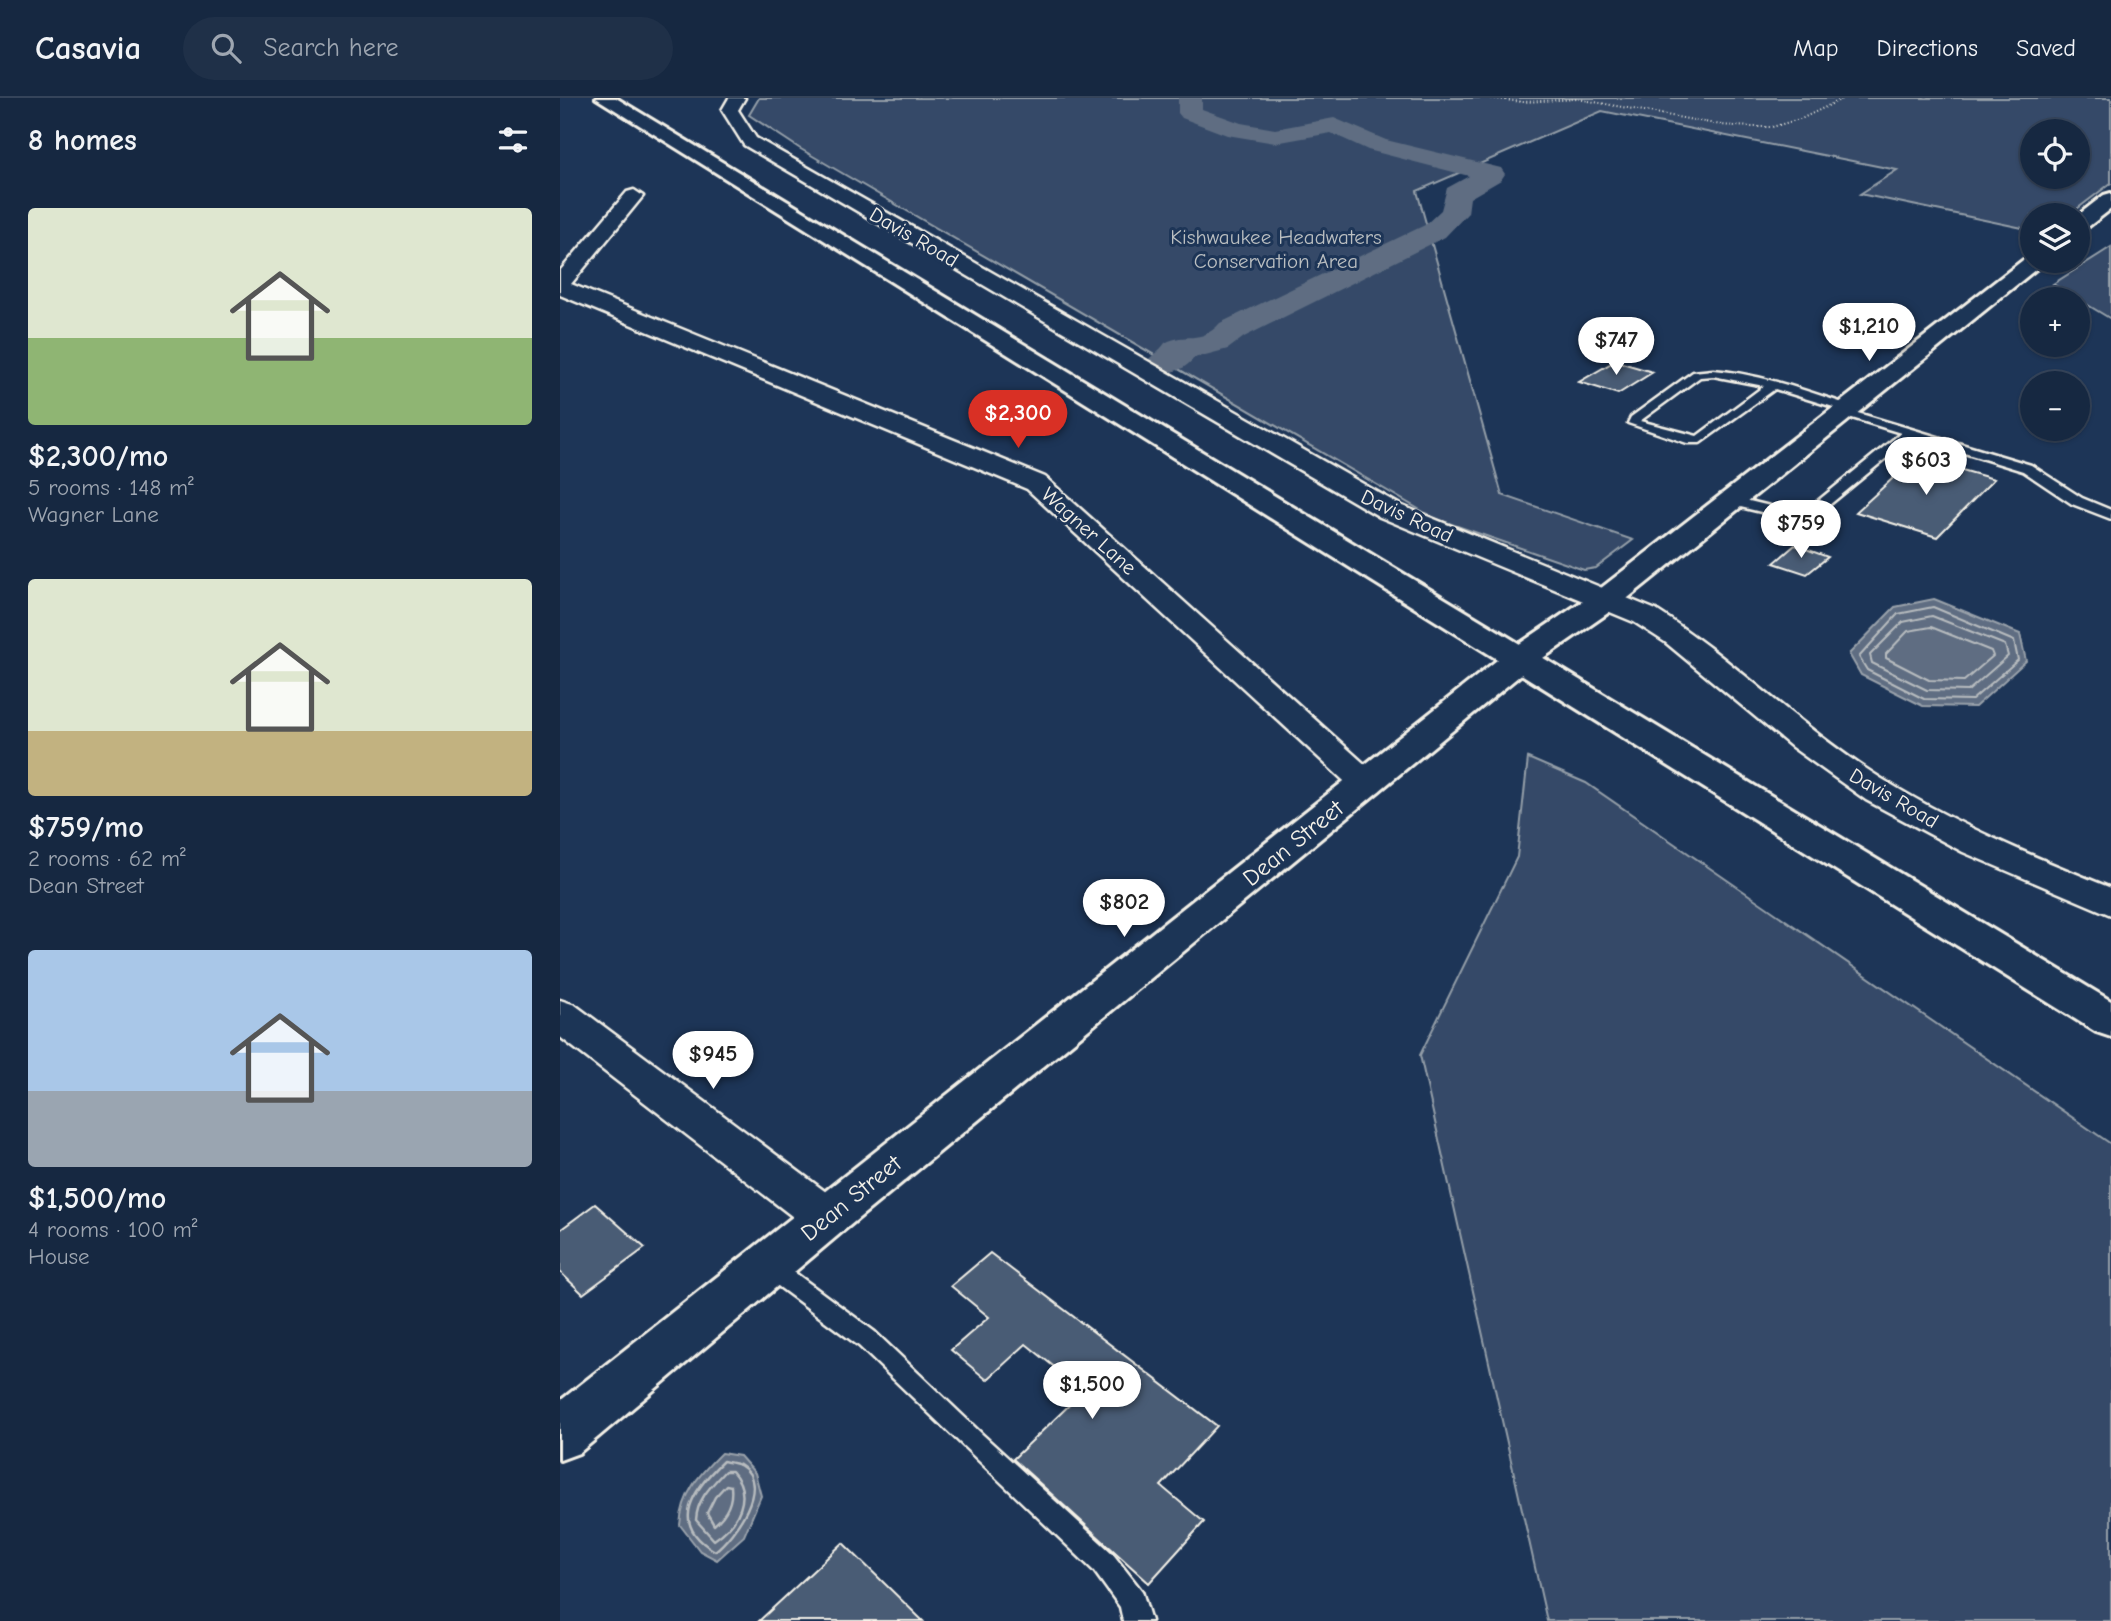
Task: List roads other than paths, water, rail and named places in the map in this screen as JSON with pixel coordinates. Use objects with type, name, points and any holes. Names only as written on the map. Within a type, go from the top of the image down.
[{"type":"main road","points":[[604,98],[2111,1021]]},
{"type":"main road","points":[[2090,216],[2111,199]]},
{"type":"main road","name":"Dean Street","points":[[560,1435],[826,1217],[1518,660],[1607,600],[2020,272]]},
{"type":"street","name":"Davis Road","points":[[737,98],[730,110],[750,141],[966,268],[1390,511],[1645,616],[1676,636],[1849,773],[1937,824],[2021,864],[2111,902]]},
{"type":"street","name":"Wagner Lane","points":[[634,196],[560,286],[1036,484],[1367,784]]},
{"type":"street","points":[[565,1026],[826,1217]]},
{"type":"lane","points":[[1771,386],[1700,439],[1690,440],[1634,423],[1635,419],[1698,374],[1728,374],[1771,386],[2027,468],[2077,501],[2111,515]]},
{"type":"lane","points":[[1733,500],[1799,515],[1812,512],[1910,432]]},
{"type":"lane","points":[[767,1265],[867,1339],[974,1443],[1103,1562],[1132,1601],[1137,1621]]},
{"type":"water","points":[[1934,599],[2020,634],[2026,661],[1975,707],[1923,706],[1861,675],[1849,654],[1895,607]]},
{"type":"water","points":[[721,1453],[740,1456],[755,1473],[761,1496],[744,1536],[717,1560],[700,1551],[680,1525],[684,1503],[693,1485]]},
{"type":"waterway","points":[[1162,364],[1179,356],[1177,350],[1182,347],[1202,347],[1216,342],[1232,330],[1435,231],[1454,213],[1457,194],[1492,174],[1377,145],[1334,125],[1275,136],[1236,130],[1190,113],[1190,98]]},
{"type":"park label","name":"Kishwaukee Headwaters Conservation Area","points":[[1276,249]]}]
